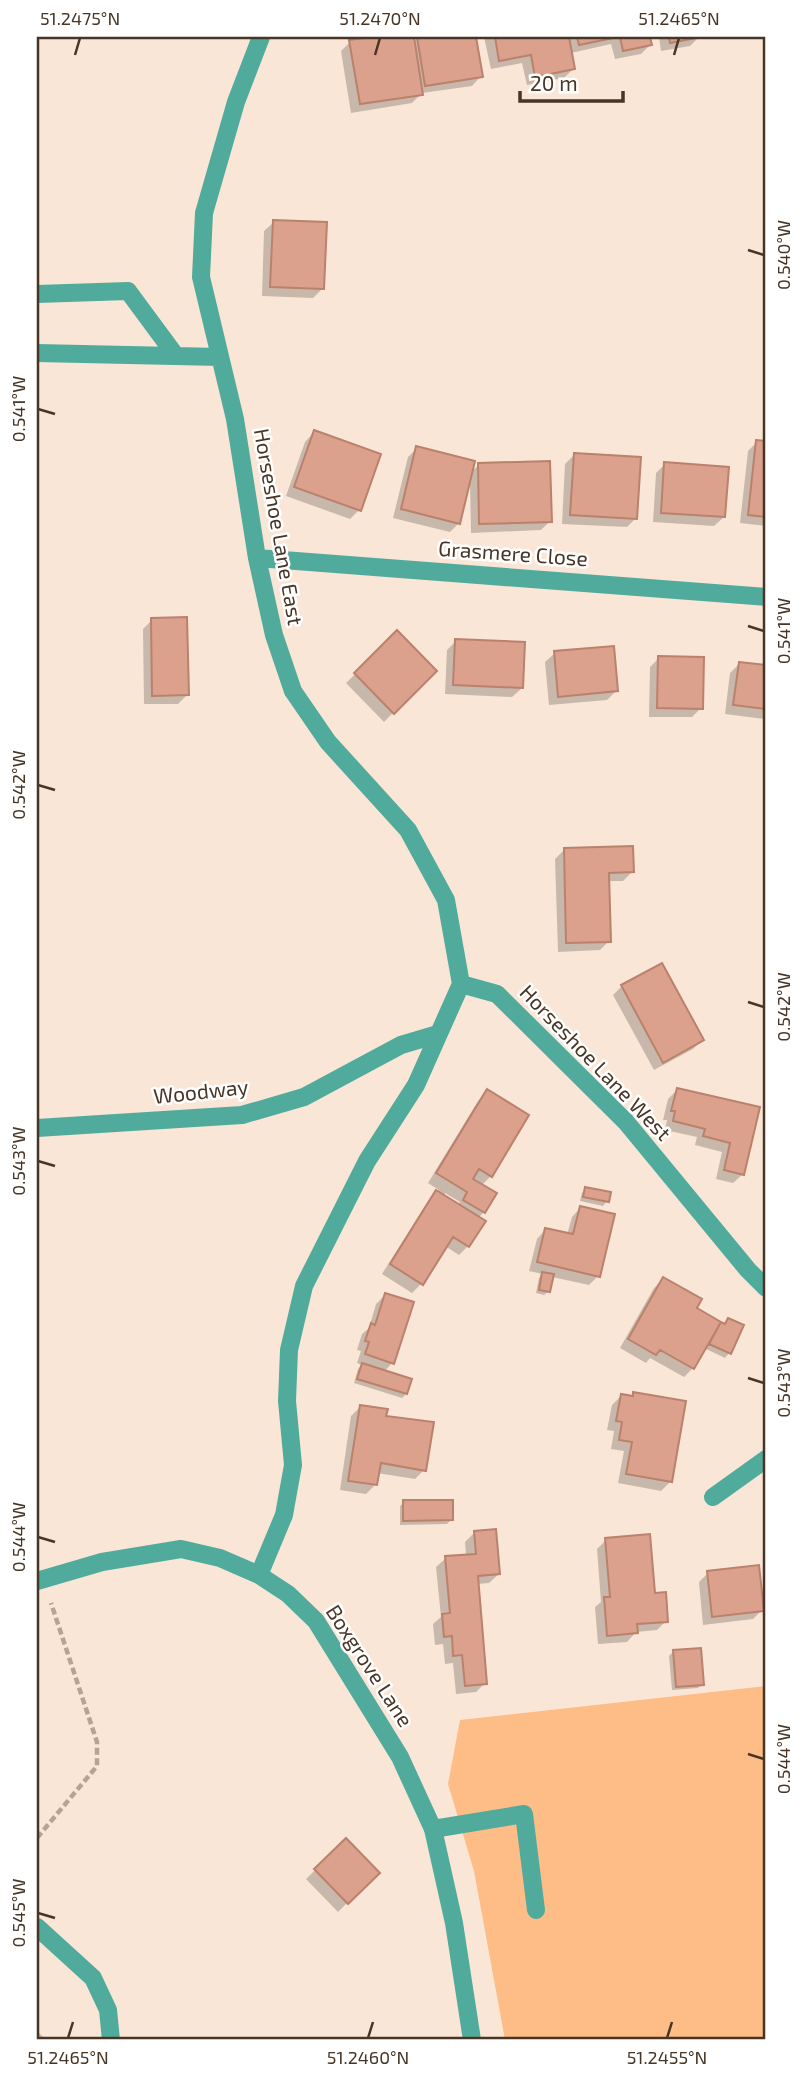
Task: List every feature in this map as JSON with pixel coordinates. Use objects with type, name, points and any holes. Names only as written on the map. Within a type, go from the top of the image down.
[{"type":"street","name":"Horseshoe Lane East","points":[[261,37],[236,102],[204,213],[201,277],[235,419],[257,558],[274,635],[293,691],[328,742],[408,830],[446,900],[461,984]]},
{"type":"street","points":[[37,294],[128,292],[176,356]]},
{"type":"street","points":[[37,354],[220,357]]},
{"type":"street","name":"Grasmere Close","points":[[257,558],[766,597]]},
{"type":"street","points":[[259,1575],[284,1515],[293,1465],[287,1401],[289,1350],[304,1286],[367,1161],[416,1085],[461,984]]},
{"type":"street","name":"Horseshoe Lane West","points":[[461,984],[497,994],[616,1112],[766,1288]]},
{"type":"street","name":"Woodway","points":[[37,1128],[242,1115],[304,1097],[401,1045],[438,1034]]},
{"type":"street","points":[[713,1497],[766,1459]]},
{"type":"street","name":"Boxgrove Lane","points":[[40,1580],[102,1562],[181,1549],[220,1558],[259,1575],[288,1594],[316,1621],[400,1757],[433,1829],[454,1923],[472,2040]]},
{"type":"street","points":[[433,1829],[524,1814],[536,1910]]},
{"type":"street","points":[[37,1927],[93,1978],[108,2010],[111,2040]]},
{"type":"path","points":[[37,1838],[97,1766],[97,1742],[40,1580]]},
{"type":"shaded area","points":[[766,1686],[766,2040],[505,2040],[474,1871],[448,1784],[460,1720]]},
{"type":"building","points":[[414,37],[423,95],[360,104],[349,40]]},
{"type":"building","points":[[417,37],[476,37],[483,77],[425,86]]},
{"type":"building","points":[[495,37],[569,37],[575,69],[535,77],[531,55],[499,61]]},
{"type":"building","points":[[577,37],[618,37],[579,45]]},
{"type":"building","points":[[620,37],[650,37],[652,45],[623,51]]},
{"type":"building","points":[[669,37],[701,37],[670,43]]},
{"type":"building","points":[[273,220],[327,222],[324,289],[270,287]]},
{"type":"building","points":[[314,430],[381,454],[361,511],[294,487]]},
{"type":"building","points":[[756,440],[766,441],[766,517],[748,515]]},
{"type":"building","points":[[416,446],[475,461],[460,524],[401,509]]},
{"type":"building","points":[[574,453],[641,457],[637,519],[570,515]]},
{"type":"building","points":[[550,461],[552,522],[479,524],[478,463]]},
{"type":"building","points":[[664,462],[729,467],[725,517],[661,513]]},
{"type":"building","points":[[187,617],[189,695],[152,696],[151,618]]},
{"type":"building","points":[[397,630],[437,671],[394,714],[354,673]]},
{"type":"building","points":[[455,639],[525,642],[523,688],[453,685]]},
{"type":"building","points":[[614,646],[618,691],[558,697],[554,651]]},
{"type":"building","points":[[658,656],[704,657],[703,709],[657,708]]},
{"type":"building","points":[[739,662],[766,665],[766,709],[733,705]]},
{"type":"building","points":[[633,846],[634,872],[609,873],[611,942],[566,943],[564,848]]},
{"type":"building","points":[[662,963],[704,1040],[663,1063],[621,985]]},
{"type":"building","points":[[677,1088],[760,1107],[744,1175],[724,1170],[730,1143],[703,1136],[705,1129],[673,1121],[675,1111],[671,1111]]},
{"type":"building","points":[[487,1089],[529,1115],[492,1177],[479,1169],[473,1179],[497,1193],[485,1213],[463,1200],[467,1192],[436,1173]]},
{"type":"building","points":[[585,1187],[611,1192],[609,1202],[583,1197]]},
{"type":"building","points":[[436,1190],[486,1221],[469,1247],[453,1237],[423,1285],[390,1264]]},
{"type":"building","points":[[580,1206],[615,1214],[600,1277],[537,1262],[545,1228],[573,1234]]},
{"type":"building","points":[[542,1272],[554,1274],[550,1292],[539,1290]]},
{"type":"building","points":[[663,1277],[702,1299],[697,1308],[721,1322],[694,1369],[660,1350],[656,1355],[628,1339]]},
{"type":"building","points":[[385,1293],[414,1302],[394,1364],[365,1354],[369,1342],[365,1341],[371,1323],[375,1325]]},
{"type":"building","points":[[728,1318],[744,1325],[731,1354],[709,1344],[721,1322],[725,1324]]},
{"type":"building","points":[[362,1363],[412,1379],[407,1394],[357,1379]]},
{"type":"building","points":[[633,1392],[686,1401],[672,1482],[626,1474],[632,1442],[619,1440],[622,1422],[616,1421],[621,1394],[633,1396]]},
{"type":"building","points":[[360,1405],[388,1409],[386,1416],[434,1422],[426,1471],[381,1463],[377,1485],[348,1481]]},
{"type":"building","points":[[403,1500],[453,1500],[453,1520],[403,1521]]},
{"type":"building","points":[[496,1529],[500,1574],[478,1576],[487,1684],[465,1686],[462,1655],[453,1656],[452,1636],[444,1637],[442,1614],[450,1613],[445,1556],[476,1554],[474,1531]]},
{"type":"building","points":[[650,1534],[655,1593],[666,1592],[668,1622],[637,1624],[638,1633],[607,1636],[604,1597],[610,1597],[605,1538]]},
{"type":"building","points":[[759,1565],[764,1611],[712,1617],[707,1571]]},
{"type":"building","points":[[701,1648],[704,1685],[676,1687],[673,1650]]},
{"type":"building","points":[[346,1838],[380,1873],[348,1904],[314,1869]]}]
